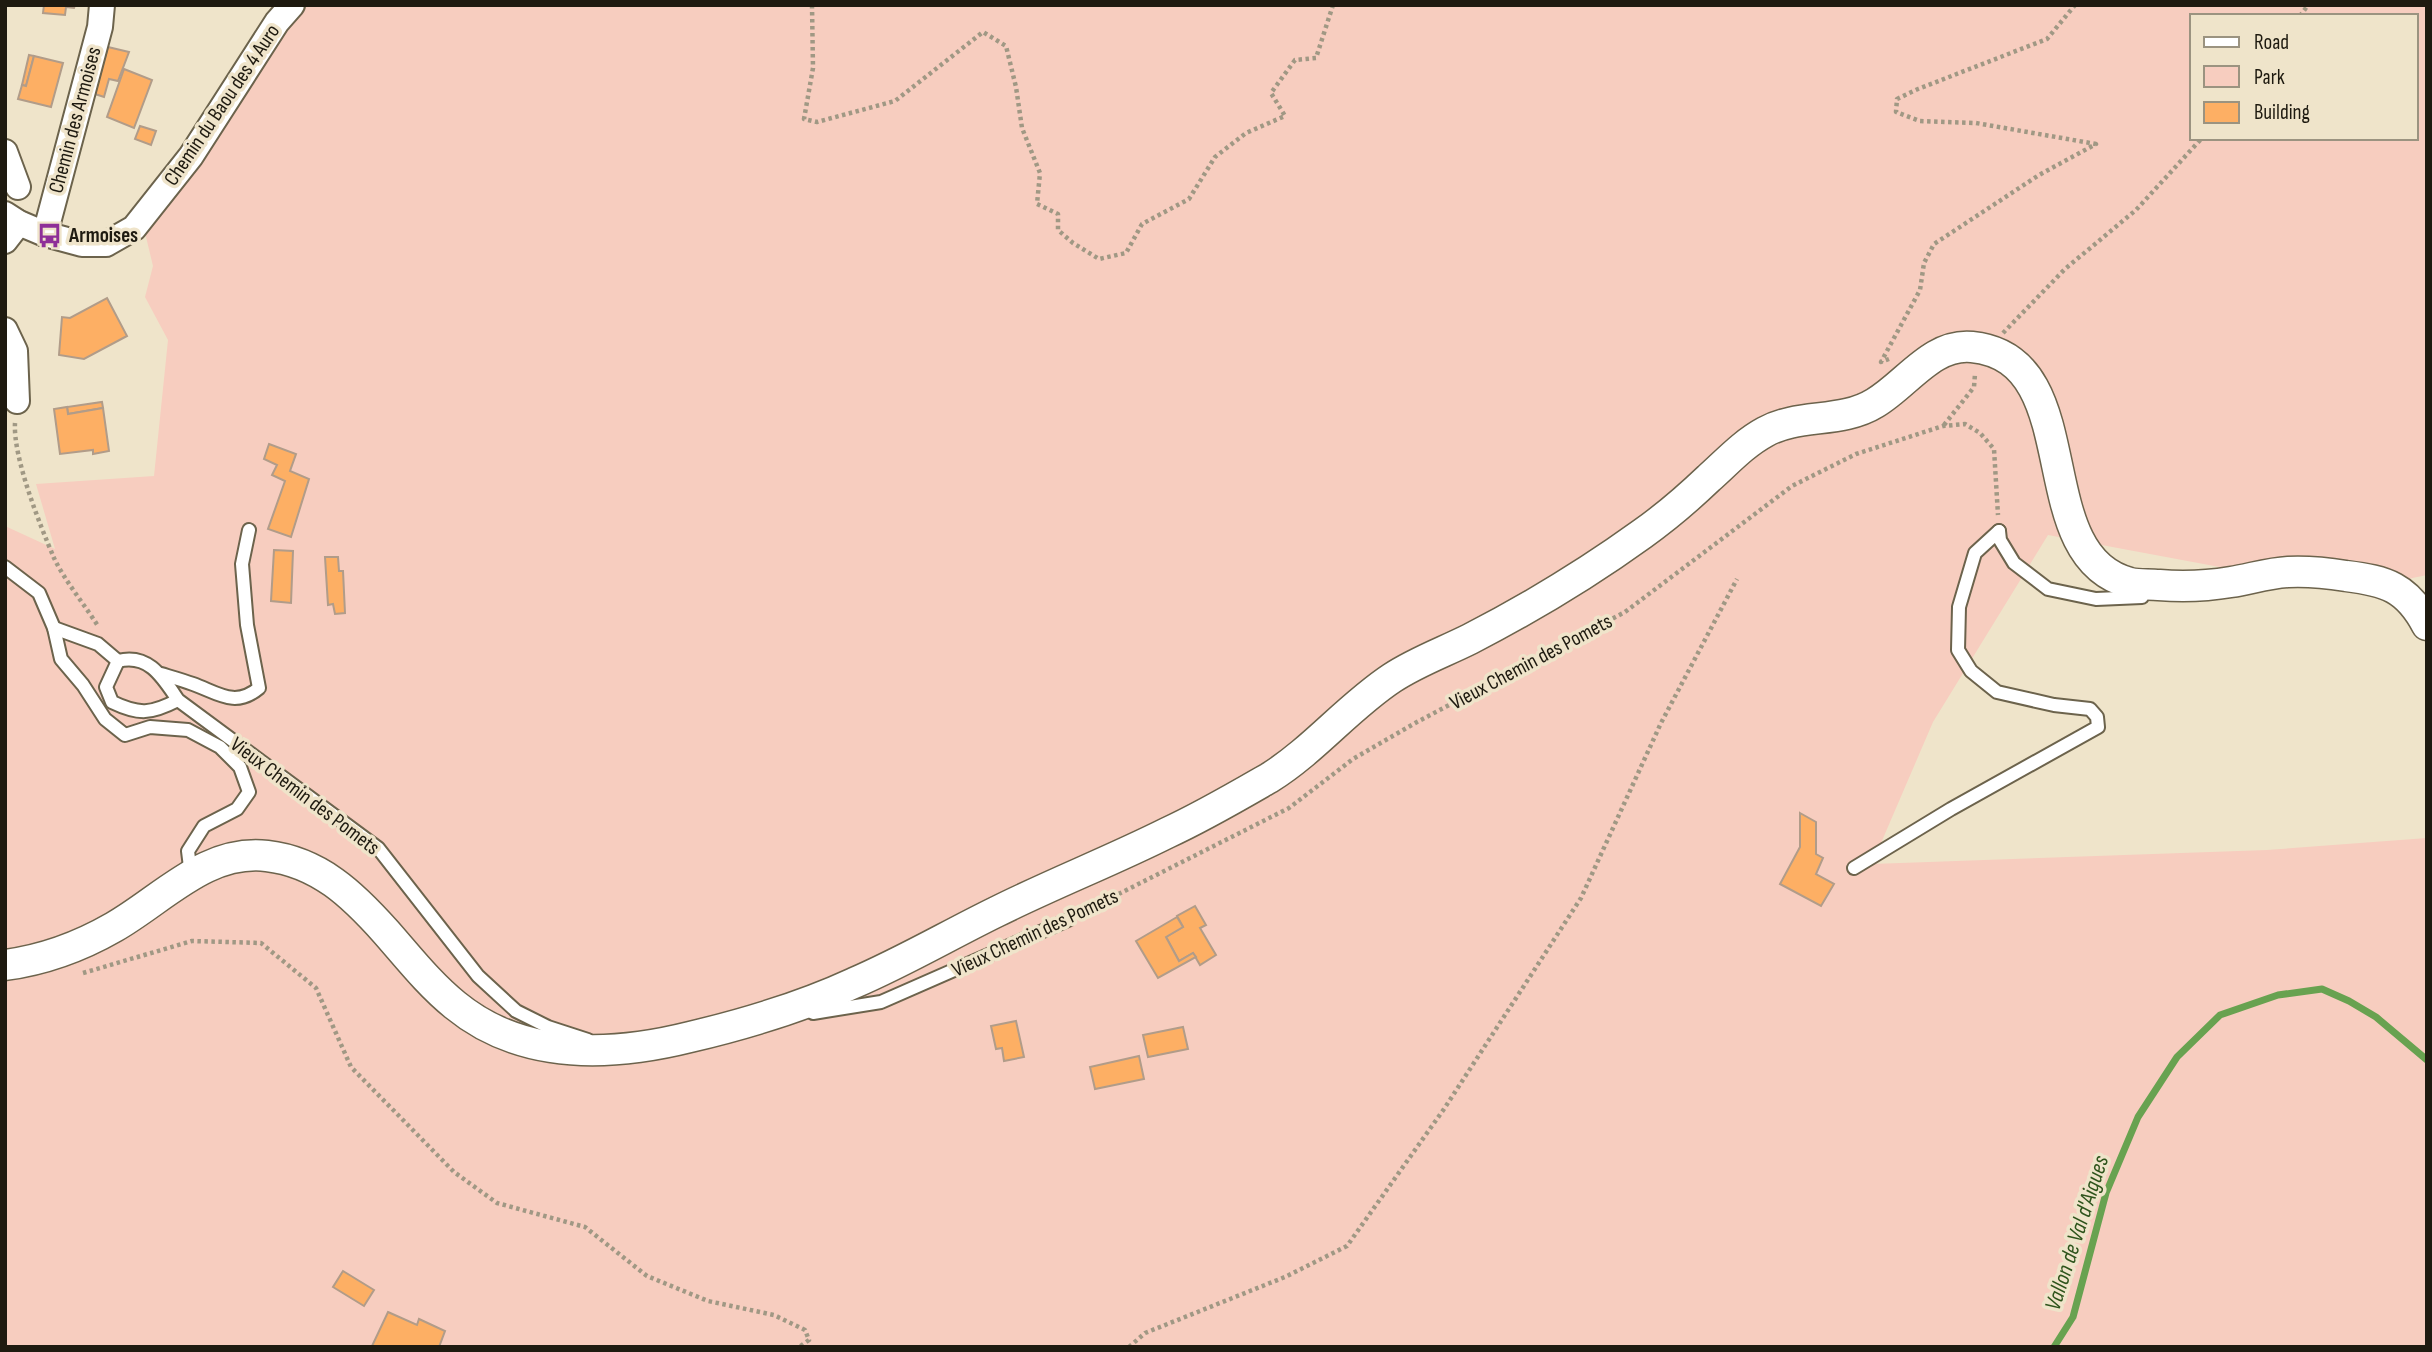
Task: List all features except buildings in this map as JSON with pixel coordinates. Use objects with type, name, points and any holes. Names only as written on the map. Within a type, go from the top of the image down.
[{"type":"street","name":"Chemin des Armoises","points":[[45,234],[100,27],[102,5]]},
{"type":"street","name":"Chemin du Baou des 4 Auro","points":[[10,226],[82,244],[106,244],[134,228],[191,156],[277,22],[292,5]]},
{"type":"street","points":[[5,152],[18,187]]},
{"type":"street","points":[[5,330],[15,351],[17,401]]},
{"type":"street","points":[[5,965],[82,943],[117,926],[191,874],[222,860],[247,855],[274,856],[310,868],[344,888],[434,986],[476,1021],[502,1035],[532,1044],[592,1051],[683,1039],[740,1024],[850,985],[999,910],[1172,831],[1221,805],[1296,760],[1386,682],[1555,593],[1636,538],[1665,517],[1758,436],[1784,424],[1857,412],[1885,397],[1940,352],[1958,347],[1984,350],[2016,367],[2030,382],[2039,397],[2049,427],[2069,517],[2076,535],[2094,560],[2115,576],[2130,583],[2178,586],[2224,583],[2290,572],[2327,573],[2381,582],[2396,588],[2416,605],[2427,625]]},
{"type":"lane","points":[[161,674],[225,698],[248,697],[259,688],[247,625],[242,564],[249,530]]},
{"type":"lane","points":[[1999,531],[2000,540],[2014,563],[2048,589],[2096,599],[2155,596],[2224,583]]},
{"type":"lane","points":[[1854,869],[1951,809],[2098,727],[2097,717],[2090,709],[2054,705],[1997,692],[1971,671],[1958,650],[1959,607],[1975,553],[1999,531]]},
{"type":"lane","points":[[5,567],[39,593],[54,628],[61,659],[83,685],[105,719],[125,735],[150,727],[188,730],[220,747],[240,767],[249,792],[237,809],[204,827],[188,851],[191,874]]},
{"type":"lane","name":"Vieux Chemin des Pomets","points":[[54,628],[98,644],[124,660],[141,661],[161,674],[178,700],[378,848],[478,976],[516,1011],[548,1027],[616,1049]]},
{"type":"lane","points":[[124,660],[106,687],[111,702],[146,713],[178,700]]},
{"type":"lane","name":"Vieux Chemin des Pomets","points":[[740,1024],[881,1002],[1068,920]]},
{"type":"path","points":[[812,5],[813,68],[804,119],[817,122],[895,101],[983,32],[1006,46],[1022,128],[1040,173],[1037,204],[1058,214],[1058,230],[1098,259],[1126,253],[1142,224],[1189,199],[1215,157],[1246,133],[1285,116],[1271,93],[1295,60],[1316,58],[1333,5]]},
{"type":"path","points":[[1892,359],[1881,362],[1920,290],[1924,263],[1934,244],[2039,175],[2096,144],[1976,123],[1920,121],[1896,112],[1896,99],[2047,39],[2075,5]]},
{"type":"path","points":[[1943,425],[1974,387],[1984,350],[2065,269],[2136,210],[2200,140]]},
{"type":"path","points":[[17,401],[15,437],[28,485],[55,559],[103,633],[124,660]]},
{"type":"path","name":"Vieux Chemin des Pomets","points":[[1068,920],[1289,808],[1364,753],[1625,612],[1792,486],[1856,454],[1943,425],[1965,424],[1980,433],[1994,449],[1999,531]]},
{"type":"path","points":[[1129,1347],[1144,1333],[1285,1277],[1347,1247],[1444,1109],[1581,898],[1661,723],[1737,579]]},
{"type":"path","points":[[80,974],[192,941],[261,943],[316,988],[351,1067],[454,1172],[498,1203],[585,1227],[647,1276],[708,1301],[774,1315],[805,1330],[809,1340],[799,1347]]},
{"type":"green space","points":[[281,5],[2427,5],[2427,575],[2349,591],[2048,535],[1933,722],[1872,864],[2267,850],[2427,838],[2425,1347],[5,1347],[5,526],[55,549],[36,484],[154,476],[168,340],[145,297],[153,266],[141,216]]},
{"type":"waterway","name":"Vallon de Val d'Aigues","points":[[2054,1347],[2073,1317],[2106,1193],[2138,1117],[2177,1057],[2220,1015],[2278,995],[2322,989],[2376,1017],[2427,1060]]},
{"type":"place","name":"Armoises","points":[[49,235]]}]
